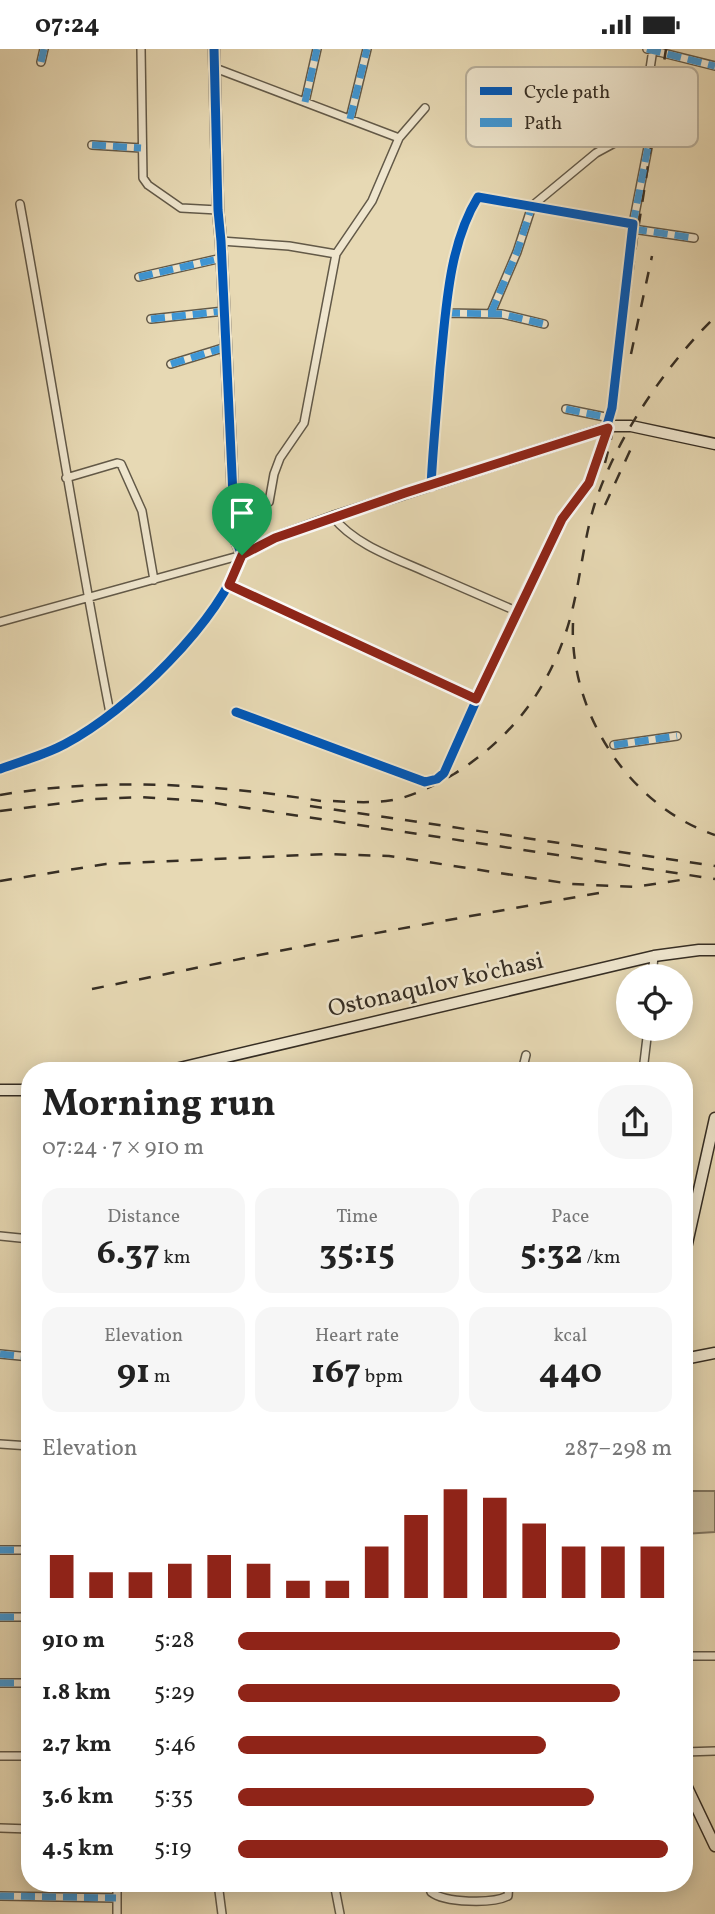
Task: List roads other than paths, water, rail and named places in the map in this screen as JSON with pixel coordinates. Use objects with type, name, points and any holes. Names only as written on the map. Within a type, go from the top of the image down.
[{"type":"street","points":[[41,62],[44,49]]},
{"type":"street","points":[[141,49],[142,172],[148,185],[181,208],[218,210]]},
{"type":"street","points":[[0,769],[63,745],[110,713],[158,673],[229,585],[242,555],[234,538],[218,210],[214,49]]},
{"type":"street","points":[[305,102],[317,49]]},
{"type":"street","points":[[350,119],[367,49]]},
{"type":"street","points":[[651,50],[715,67]]},
{"type":"street","points":[[215,68],[399,138]]},
{"type":"street","points":[[269,502],[280,458],[304,422],[335,254],[372,201],[399,138],[425,108]]},
{"type":"street","points":[[92,145],[141,148]]},
{"type":"street","points":[[491,313],[517,252],[532,206],[596,153],[607,147]]},
{"type":"street","points":[[236,712],[425,782],[437,779],[444,773],[516,611],[562,519],[589,483],[609,423],[633,227],[648,147]]},
{"type":"street","points":[[431,486],[446,313],[458,238],[467,214],[478,197],[694,238]]},
{"type":"street","points":[[20,204],[57,409],[66,478],[110,713]]},
{"type":"street","points":[[221,241],[289,246],[335,254]]},
{"type":"street","points":[[139,277],[222,258]]},
{"type":"street","points":[[151,319],[225,311]]},
{"type":"street","points":[[446,313],[491,313],[544,324]]},
{"type":"street","points":[[172,364],[226,347]]},
{"type":"street","points":[[566,409],[609,423],[715,444]]},
{"type":"street","points":[[0,622],[242,555],[275,538],[333,517],[431,486],[609,423]]},
{"type":"street","points":[[66,478],[121,464],[142,511],[153,580]]},
{"type":"street","points":[[333,517],[348,533],[378,549],[516,611]]},
{"type":"street","points":[[229,585],[476,699]]},
{"type":"street","points":[[614,745],[677,736]]},
{"type":"street","name":"Ostonaqulov ko'chasi","points":[[216,1062],[654,956],[715,950]]},
{"type":"street","points":[[654,956],[654,964]]},
{"type":"street","points":[[644,1062],[647,1041]]},
{"type":"street","points":[[524,1062],[526,1055]]},
{"type":"street","points":[[0,1090],[21,1090]]},
{"type":"street","points":[[693,1218],[715,1118]]},
{"type":"street","points":[[693,1200],[697,1201]]},
{"type":"street","points":[[0,1236],[21,1237]]},
{"type":"street","points":[[693,1357],[715,1353]]},
{"type":"street","points":[[0,1354],[21,1356]]},
{"type":"street","points":[[0,1444],[21,1445]]},
{"type":"street","points":[[0,1550],[21,1550]]},
{"type":"street","points":[[0,1617],[21,1617]]},
{"type":"street","points":[[693,1656],[715,1656]]},
{"type":"street","points":[[0,1683],[21,1683]]},
{"type":"street","points":[[693,1752],[715,1751]]},
{"type":"street","points":[[0,1756],[21,1756]]},
{"type":"street","points":[[693,1810],[715,1846]]},
{"type":"street","points":[[0,1828],[21,1829]]},
{"type":"street","points":[[117,1892],[117,1914]]},
{"type":"street","points":[[219,1892],[222,1914]]},
{"type":"street","points":[[336,1892],[340,1914]]},
{"type":"street","points":[[431,1892],[439,1897],[494,1901],[508,1896],[508,1892]]},
{"type":"street","points":[[0,1896],[117,1898]]},
{"type":"railway","points":[[663,67],[666,49]]},
{"type":"railway","points":[[605,463],[611,439],[651,147]]},
{"type":"railway","points":[[631,354],[652,256]]},
{"type":"railway","points":[[333,801],[386,801],[430,787],[474,761],[523,713],[548,675],[566,632],[595,503],[616,453],[661,380],[715,317]]},
{"type":"railway","points":[[605,505],[634,442]]},
{"type":"railway","points":[[573,623],[574,656],[581,690],[593,722],[610,751],[631,779],[656,802],[684,821],[715,835]]},
{"type":"railway","points":[[0,795],[80,786],[160,785],[241,790],[321,801]]},
{"type":"railway","points":[[0,811],[94,799],[140,797],[201,801],[715,879]]},
{"type":"railway","points":[[310,806],[715,866]]},
{"type":"railway","points":[[0,881],[106,864],[327,854],[389,856],[571,884],[635,887],[687,879]]},
{"type":"railway","points":[[92,989],[299,947],[604,892]]}]
